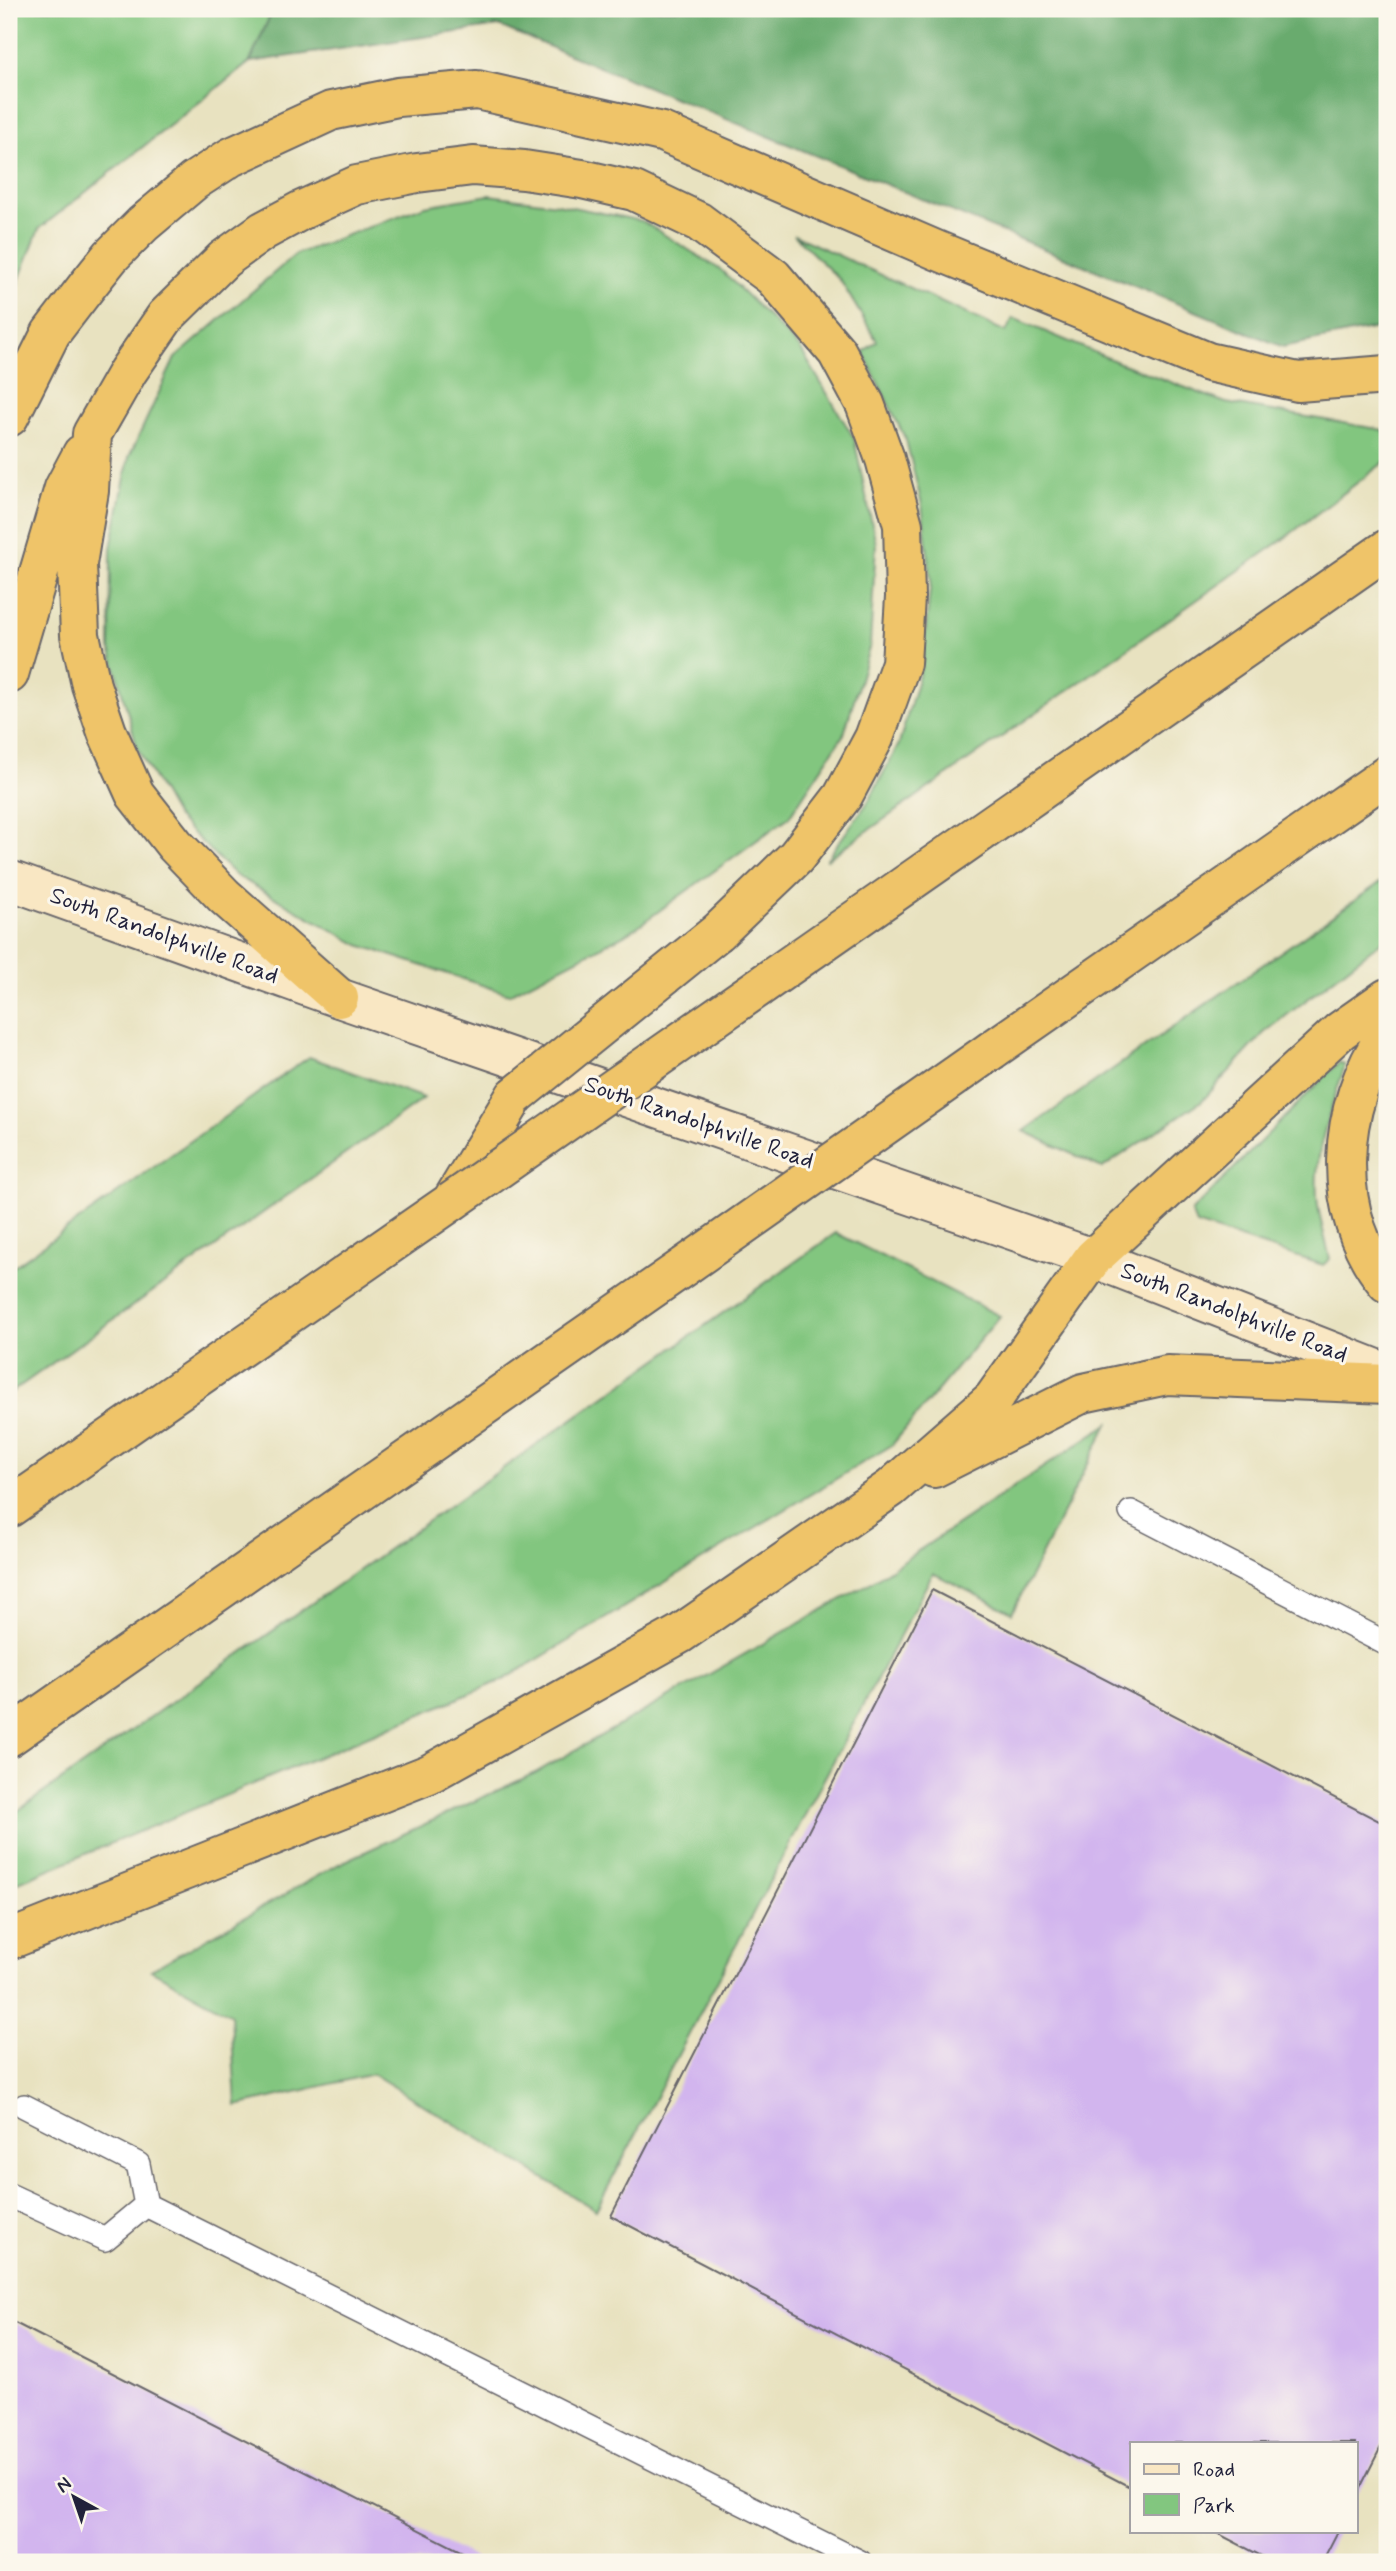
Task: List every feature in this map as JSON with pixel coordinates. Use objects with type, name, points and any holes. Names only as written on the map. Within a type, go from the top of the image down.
[{"type":"highway","points":[[9,417],[51,333],[87,286],[111,256],[143,224],[194,181],[230,157],[331,111],[398,97],[477,90],[662,132],[936,250],[1208,362],[1298,382],[1387,375]]},
{"type":"highway","points":[[9,674],[64,488],[128,371],[166,316],[224,259],[273,226],[357,185],[417,173],[473,166],[582,179],[634,191],[699,222],[773,277],[837,352],[865,404],[885,459],[903,525],[905,597],[901,663],[874,738],[843,796],[796,857],[718,932],[515,1096],[451,1202]]},
{"type":"highway","points":[[92,434],[89,491],[77,564],[80,635],[91,685],[107,732],[135,794],[175,845],[224,896],[339,998]]},
{"type":"highway","points":[[9,1508],[1387,549]]},
{"type":"highway","points":[[9,1737],[1387,775]]},
{"type":"highway","points":[[9,1940],[429,1774],[680,1634],[891,1488],[993,1399],[1093,1258],[1340,1031],[1387,998]]},
{"type":"highway","points":[[1387,1033],[1372,1055],[1356,1098],[1345,1149],[1347,1190],[1362,1244],[1387,1283]]},
{"type":"highway","points":[[891,1488],[1083,1393],[1167,1375],[1387,1384]]},
{"type":"main road","name":"South Randolphville Road","points":[[9,880],[339,998],[1093,1258],[1387,1373]]},
{"type":"lane","points":[[1131,1512],[1387,1644]]},
{"type":"lane","points":[[24,2106],[138,2164],[146,2205]]},
{"type":"lane","points":[[9,2195],[105,2239],[146,2205]]},
{"type":"lane","points":[[146,2205],[860,2562]]},
{"type":"green space","points":[[9,9],[273,9],[250,62],[39,229],[9,305]]},
{"type":"green space","points":[[273,9],[1387,9],[1387,326],[1283,347],[499,26],[250,62]]},
{"type":"green space","points":[[489,195],[557,204],[642,221],[721,270],[800,348],[854,438],[876,544],[870,645],[844,734],[789,817],[630,932],[509,994],[359,945],[235,875],[176,817],[138,750],[110,648],[111,548],[129,457],[175,358],[296,254],[425,206]]},
{"type":"green space","points":[[794,235],[1006,332],[1013,318],[1120,363],[1226,403],[1383,430],[1387,437],[1387,460],[1281,541],[826,860],[868,802],[899,744],[922,665],[931,581],[922,505],[906,440],[863,352],[877,341],[840,280]]},
{"type":"green space","points":[[1387,878],[1387,937],[1264,1033],[1203,1100],[1102,1168],[1024,1131]]},
{"type":"green space","points":[[309,1057],[424,1098],[9,1394],[9,1270]]},
{"type":"green space","points":[[1339,1062],[1345,1065],[1328,1116],[1317,1170],[1318,1206],[1330,1259],[1323,1265],[1196,1224],[1191,1212]]},
{"type":"green space","points":[[836,1233],[1000,1316],[892,1445],[505,1679],[9,1886],[9,1817]]},
{"type":"green space","points":[[1108,1424],[1012,1613],[933,1573],[596,2210],[373,2074],[236,2106],[231,2015],[151,1970],[339,1864],[535,1773],[870,1583]]},
{"type":"building","points":[[932,1590],[1387,1825],[1387,2435],[1358,2492],[1358,2442],[1130,2442],[1130,2487],[611,2216]]},
{"type":"building","points":[[9,2320],[482,2562],[9,2562]]},
{"type":"building","points":[[1215,2532],[1337,2532],[1322,2562],[1273,2562]]}]
